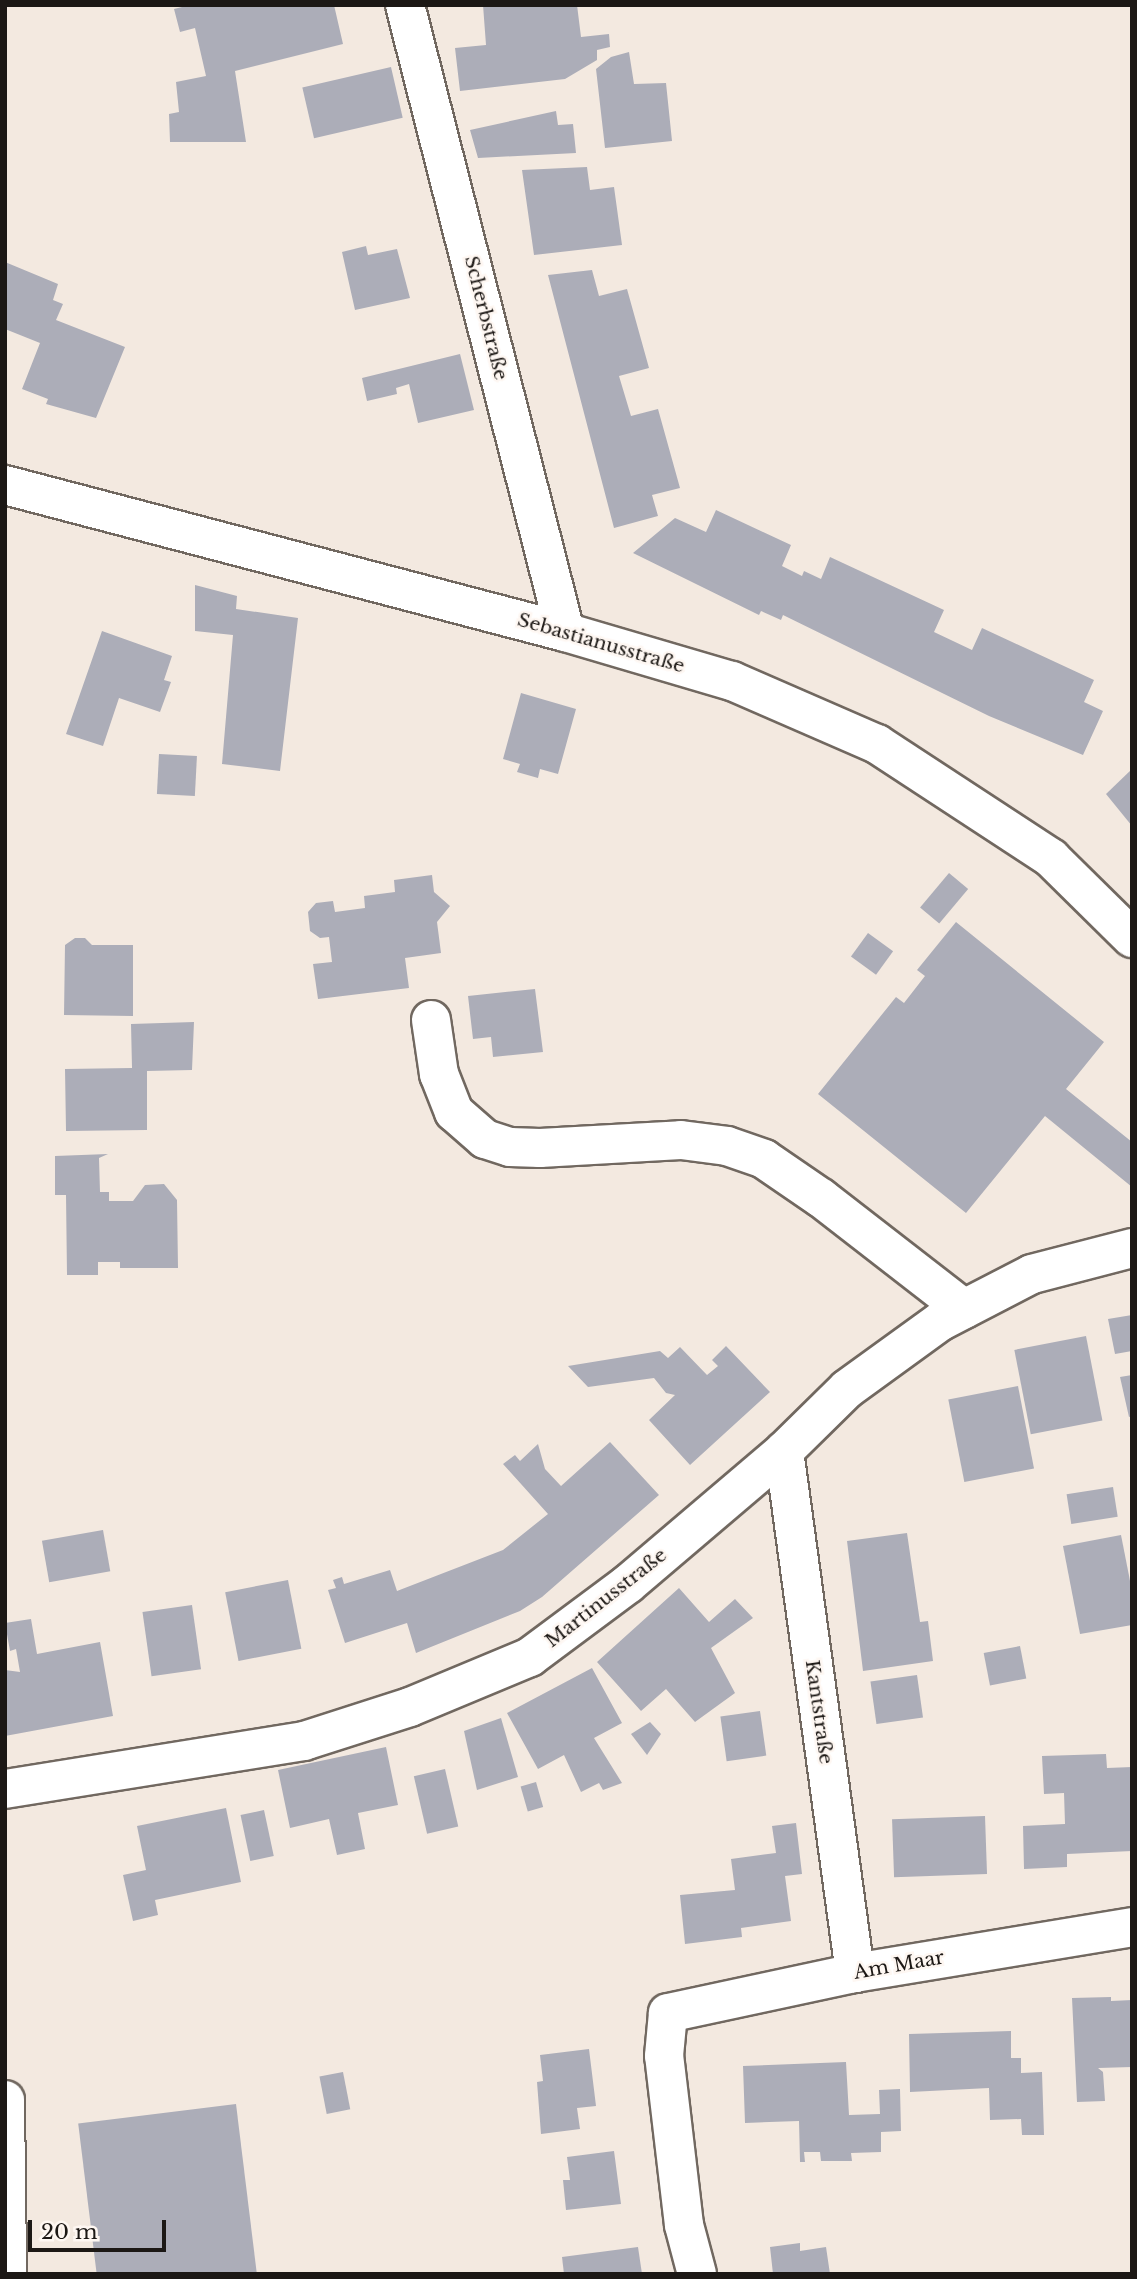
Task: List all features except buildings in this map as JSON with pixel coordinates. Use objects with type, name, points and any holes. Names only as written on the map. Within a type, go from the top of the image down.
[{"type":"street","name":"Scherbstraße","points":[[405,5],[565,632]]},
{"type":"street","name":"Sebastianusstraße","points":[[5,485],[565,632],[732,681],[877,744],[1051,858],[1132,938]]},
{"type":"street","points":[[431,1020],[439,1074],[454,1112],[485,1139],[520,1148],[681,1140],[727,1146],[764,1159],[821,1198],[964,1309]]},
{"type":"street","name":"Martinusstraße","points":[[5,1790],[304,1741],[410,1707],[530,1657],[628,1584],[783,1451],[847,1389],[964,1309],[1032,1274],[1132,1248]]},
{"type":"street","name":"Kantstraße","points":[[783,1451],[855,1973]]},
{"type":"street","name":"Am Maar","points":[[697,2274],[684,2225],[665,2069],[668,2013],[855,1973],[1132,1927]]},
{"type":"street","points":[[5,2099],[7,2274]]}]
